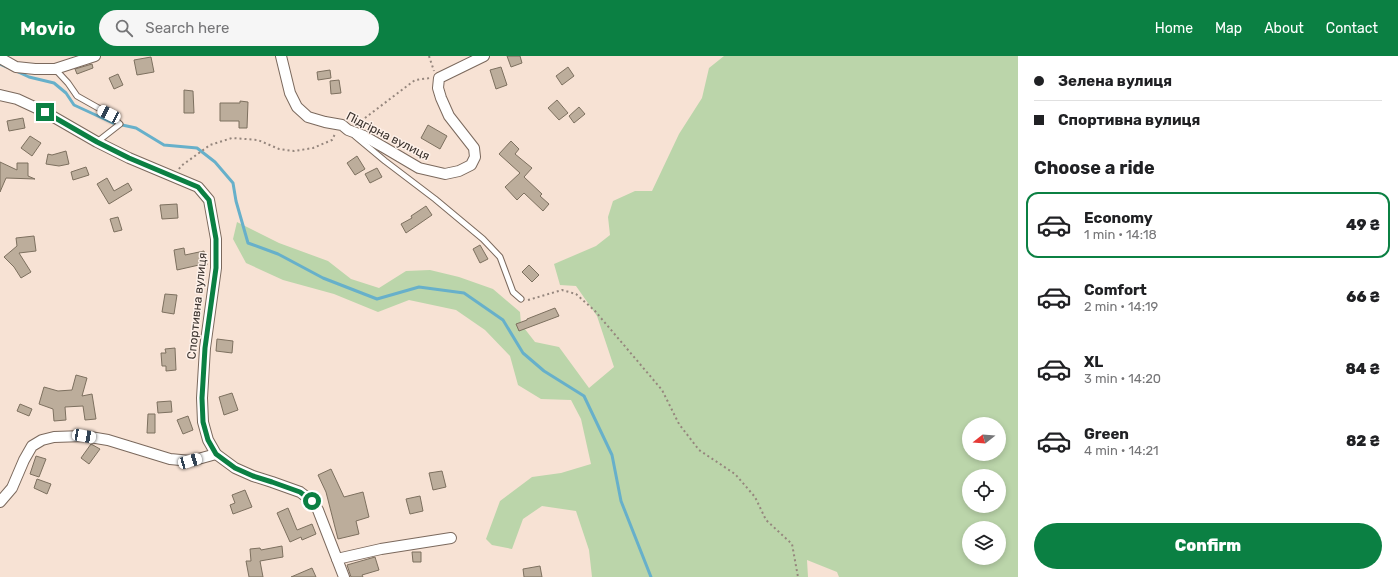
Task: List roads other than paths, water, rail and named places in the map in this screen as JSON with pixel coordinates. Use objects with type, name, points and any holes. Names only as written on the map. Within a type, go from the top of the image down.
[{"type":"street","points":[[0,58],[16,67],[55,69],[95,56]]},
{"type":"street","name":"Підгірна вулиця","points":[[281,56],[290,93],[297,107],[308,117],[345,127],[364,136],[419,168],[445,174],[459,171],[471,166],[475,157],[474,148],[449,116],[438,88],[439,78],[484,56]]},
{"type":"street","name":"Спортивна вулиця","points":[[1,96],[17,99],[45,112],[97,142],[140,163],[198,187],[209,200],[216,239],[216,268],[205,348],[202,398],[203,422],[208,440],[216,454]]},
{"type":"street","points":[[0,502],[12,488],[24,460],[32,446],[42,440],[54,437],[84,436],[108,440],[170,459],[190,461],[216,454],[235,468],[253,476],[300,492],[312,501],[318,510],[344,577]]},
{"type":"street","points":[[338,559],[381,549],[451,538]]},
{"type":"lane","points":[[55,69],[68,83],[77,96],[109,114],[120,124],[97,142]]},
{"type":"lane","points":[[345,127],[483,239],[500,257],[513,292],[521,299]]},
{"type":"waterway","points":[[0,64],[7,67]]},
{"type":"waterway","points":[[16,71],[29,77],[54,83],[66,93],[74,105],[113,123],[136,128],[164,145],[197,148],[215,162],[233,183],[236,201],[248,243],[278,254],[323,278],[377,299],[419,287],[464,293],[503,320],[523,353],[544,371],[584,396],[612,455],[621,501],[651,577]]}]
